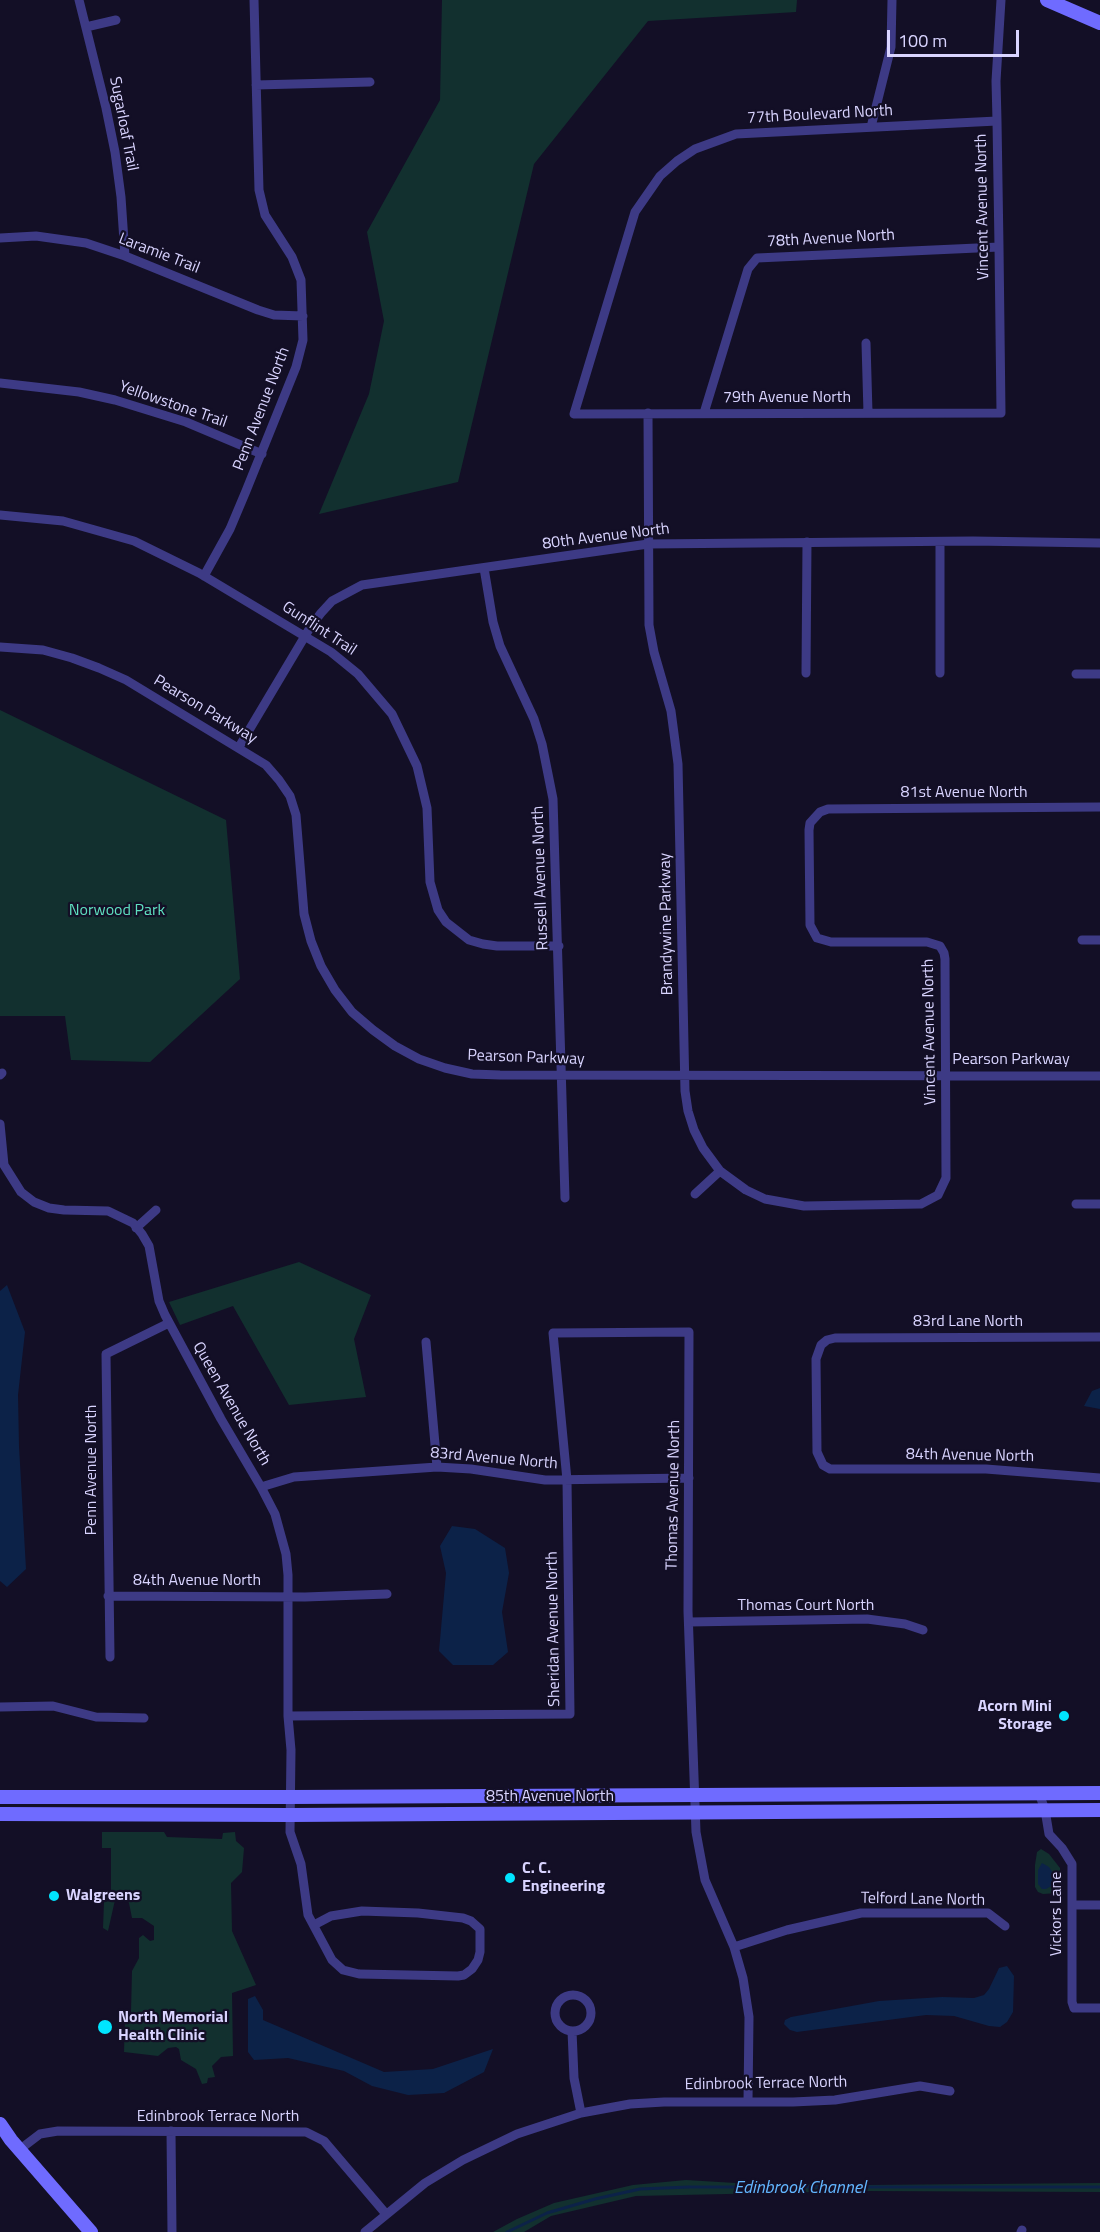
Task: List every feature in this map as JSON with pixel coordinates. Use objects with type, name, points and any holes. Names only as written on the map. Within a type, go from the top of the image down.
[{"type":"main road","points":[[1047,0],[1100,23]]},
{"type":"main road","name":"85th Avenue North","points":[[0,1797],[1100,1792]]},
{"type":"main road","name":"85th Avenue North","points":[[0,1814],[290,1815],[1100,1810]]},
{"type":"main road","points":[[0,2124],[19,2150],[91,2232]]},
{"type":"street","name":"Sugarloaf Trail","points":[[79,0],[115,152],[122,196],[125,256]]},
{"type":"street","name":"Penn Avenue North","points":[[204,576],[230,530],[300,354],[303,316],[301,280],[297,268],[265,215],[261,203],[254,0]]},
{"type":"street","points":[[870,127],[891,47],[892,0]]},
{"type":"street","name":"Vincent Avenue North","points":[[1001,0],[996,52],[1001,413]]},
{"type":"street","points":[[86,27],[116,20]]},
{"type":"street","points":[[256,85],[370,82]]},
{"type":"street","name":"77th Boulevard North","points":[[574,414],[635,212],[660,176],[677,161],[695,149],[736,134],[997,121]]},
{"type":"street","name":"Laramie Trail","points":[[0,238],[36,236],[86,243],[125,256],[274,315],[303,316]]},
{"type":"street","name":"78th Avenue North","points":[[704,413],[748,269],[757,258],[999,247]]},
{"type":"street","points":[[866,343],[868,413]]},
{"type":"street","name":"Yellowstone Trail","points":[[0,383],[79,392],[115,400],[186,422],[262,454]]},
{"type":"street","name":"Brandywine Parkway","points":[[648,413],[649,625],[671,711],[678,764],[685,1075],[688,1111],[693,1130],[720,1171],[746,1190],[765,1199],[784,1204],[804,1206],[921,1204],[938,1195],[943,1187],[948,1168]]},
{"type":"street","name":"79th Avenue North","points":[[574,414],[1001,413]]},
{"type":"street","name":"Gunflint Trail","points":[[0,515],[63,521],[134,541],[204,576],[331,652],[358,674],[385,705],[401,729],[417,766],[423,787],[429,830],[430,882],[438,910],[446,922],[469,940],[483,944],[559,946]]},
{"type":"street","points":[[806,673],[807,542]]},
{"type":"street","points":[[940,542],[940,673]]},
{"type":"street","name":"80th Avenue North","points":[[239,747],[321,612],[333,601],[362,585],[648,544],[1100,543]]},
{"type":"street","name":"Russell Avenue North","points":[[484,568],[492,622],[500,646],[534,718],[548,772],[555,826],[565,1198]]},
{"type":"street","name":"Pearson Parkway","points":[[0,647],[43,650],[99,668],[126,680],[266,765],[290,796],[296,815],[300,887],[304,914],[321,966],[335,990],[352,1012],[395,1046],[419,1059],[445,1068],[490,1075],[1100,1076]]},
{"type":"street","points":[[1076,674],[1100,674]]},
{"type":"street","name":"81st Avenue North","points":[[828,809],[1100,807]]},
{"type":"street","name":"Vincent Avenue North","points":[[828,809],[820,812],[814,818],[809,830],[812,932],[817,938],[831,942],[927,942],[940,946],[945,959],[948,1168]]},
{"type":"street","points":[[1082,940],[1100,940]]},
{"type":"street","name":"Queen Avenue North","points":[[0,1124],[4,1165],[21,1192],[34,1202],[49,1208],[108,1211],[121,1216],[136,1228],[149,1246],[159,1301],[169,1323],[220,1419],[261,1486],[281,1534],[287,1564],[290,1832],[301,1864],[308,1915],[332,1960],[350,1973],[458,1976],[465,1975],[472,1969],[480,1952],[480,1929],[471,1921],[463,1918],[418,1913],[362,1911],[331,1917],[314,1925]]},
{"type":"street","points":[[695,1194],[720,1171]]},
{"type":"street","points":[[1076,1204],[1100,1204]]},
{"type":"street","points":[[136,1228],[156,1210]]},
{"type":"street","name":"Penn Avenue North","points":[[110,1657],[106,1354],[169,1323]]},
{"type":"street","name":"Thomas Avenue North","points":[[553,1333],[689,1332],[688,1622],[695,1813],[699,1855],[705,1880],[734,1947],[743,1978],[747,2005],[748,2102]]},
{"type":"street","name":"Sheridan Avenue North","points":[[288,1716],[570,1714],[567,1480],[553,1333]]},
{"type":"street","name":"83rd Lane North","points":[[838,1470],[823,1465],[817,1452],[816,1359],[821,1346],[827,1340],[835,1338],[1100,1337]]},
{"type":"street","points":[[426,1342],[437,1467]]},
{"type":"street","name":"83rd Avenue North","points":[[261,1486],[294,1477],[437,1467],[471,1469],[545,1480],[689,1478]]},
{"type":"street","name":"84th Avenue North","points":[[838,1470],[986,1469],[1100,1478]]},
{"type":"street","name":"84th Avenue North","points":[[108,1596],[387,1594]]},
{"type":"street","name":"Thomas Court North","points":[[688,1622],[867,1619],[905,1624],[923,1630]]},
{"type":"street","points":[[0,1707],[53,1706],[96,1717],[144,1718]]},
{"type":"street","name":"Vickors Lane","points":[[1039,1793],[1045,1810],[1049,1834],[1072,1864],[1072,2002],[1074,2008],[1100,2008]]},
{"type":"street","points":[[1073,1905],[1100,1905]]},
{"type":"street","name":"Telford Lane North","points":[[734,1947],[787,1930],[861,1913],[988,1913],[1005,1926]]},
{"type":"street","points":[[571,1995],[583,1998],[591,2014],[586,2025],[572,2031],[559,2025],[555,2015],[560,2000],[571,1995]]},
{"type":"street","points":[[572,2031],[574,2078],[581,2113]]},
{"type":"street","name":"Edinbrook Terrace North","points":[[365,2232],[444,2171],[489,2145],[581,2113],[645,2103],[835,2100],[920,2086],[950,2091]]},
{"type":"street","points":[[171,2131],[172,2232]]},
{"type":"street","name":"Edinbrook Terrace North","points":[[19,2150],[48,2132],[295,2131],[315,2135],[331,2149],[386,2214]]},
{"type":"green space","points":[[442,0],[797,0],[796,12],[648,21],[534,164],[458,482],[319,514],[369,394],[384,321],[367,232],[440,100]]},
{"type":"green space","name":"Norwood Park","points":[[0,710],[226,820],[240,979],[150,1062],[71,1060],[65,1016],[0,1016]]},
{"type":"green space","points":[[299,1262],[371,1295],[354,1339],[366,1397],[289,1405],[233,1306],[180,1325],[169,1302]]},
{"type":"green space","points":[[102,1832],[164,1832],[167,1837],[222,1839],[223,1833],[235,1832],[236,1841],[244,1848],[242,1872],[231,1883],[232,1931],[256,1985],[232,1993],[233,2056],[221,2057],[212,2066],[215,2077],[208,2078],[207,2083],[202,2084],[196,2069],[181,2060],[179,2049],[176,2047],[168,2048],[158,2056],[124,2052],[125,2019],[131,2012],[132,1971],[139,1958],[139,1938],[143,1935],[150,1941],[154,1940],[154,1926],[142,1918],[132,1918],[126,1897],[121,1896],[115,1900],[108,1931],[103,1928],[104,1902],[111,1901],[111,1848],[102,1848]]},
{"type":"green space","points":[[1041,1849],[1049,1854],[1060,1868],[1061,1890],[1058,1893],[1043,1894],[1035,1887],[1037,1852]]},
{"type":"green space","points":[[686,2180],[752,2184],[867,2185],[1100,2183],[1100,2192],[864,2191],[636,2196],[551,2216],[524,2232],[493,2232],[554,2203],[633,2185]]},
{"type":"water","points":[[7,1285],[25,1332],[18,1395],[26,1569],[7,1587],[0,1581],[0,1291]]},
{"type":"water","points":[[1100,1388],[1100,1409],[1084,1406],[1092,1391]]},
{"type":"water","points":[[452,1526],[475,1529],[505,1548],[509,1573],[502,1612],[508,1652],[493,1665],[453,1665],[439,1651],[446,1573],[440,1546]]},
{"type":"water","points":[[1042,1863],[1053,1873],[1053,1885],[1046,1889],[1042,1889],[1038,1884],[1038,1870]]},
{"type":"water","points":[[1007,1966],[1014,1976],[1013,2012],[1007,2022],[1000,2027],[954,2016],[926,2015],[797,2032],[790,2030],[784,2024],[785,2020],[791,2017],[879,2001],[942,1997],[974,1998],[984,1995],[999,1968]]},
{"type":"water","points":[[255,1996],[263,2010],[263,2020],[384,2072],[433,2069],[493,2049],[484,2072],[444,2093],[408,2095],[372,2086],[344,2071],[288,2058],[254,2060],[248,2052],[248,1999]]},
{"type":"waterway","name":"Edinbrook Channel","points":[[507,2232],[547,2213],[640,2189],[1100,2187]]},
{"type":"place","name":"Acorn Mini Storage","points":[[1064,1716]]},
{"type":"place","name":"C. C. Engineering","points":[[510,1878]]},
{"type":"place","name":"Walgreens","points":[[54,1896]]},
{"type":"place","name":"North Memorial Health Clinic","points":[[105,2027]]}]
